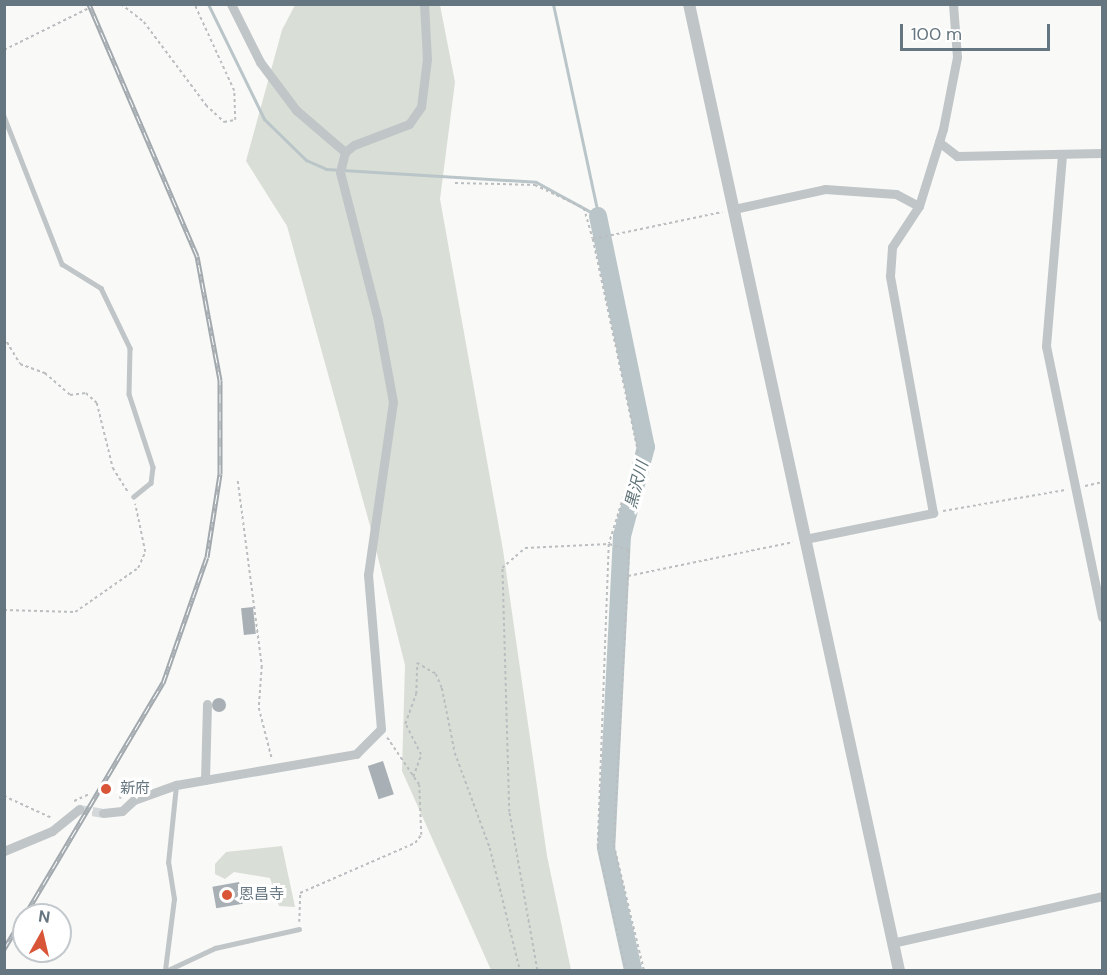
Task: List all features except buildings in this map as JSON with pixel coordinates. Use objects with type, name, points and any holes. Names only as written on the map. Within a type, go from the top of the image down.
[{"type":"street","points":[[231,4],[260,62],[296,110],[345,152]]},
{"type":"street","points":[[345,152],[409,124],[421,107],[427,59],[424,4]]},
{"type":"street","points":[[689,4],[899,970]]},
{"type":"street","points":[[805,539],[933,513],[890,276],[892,247],[919,206],[939,142],[957,57],[952,4]]},
{"type":"street","points":[[939,142],[957,156],[1102,153]]},
{"type":"street","points":[[103,813],[122,811],[134,800],[176,785],[356,754],[381,729],[368,575],[393,402],[378,320],[339,182],[345,152]]},
{"type":"street","points":[[1062,155],[1046,346],[1102,617]]},
{"type":"street","points":[[734,209],[825,189],[896,194],[919,206]]},
{"type":"street","points":[[205,780],[207,704]]},
{"type":"street","points":[[4,851],[52,831],[58,821],[76,807]]},
{"type":"street","points":[[892,943],[1102,896]]},
{"type":"lane","points":[[4,116],[58,255],[70,271],[101,288],[130,348],[129,394],[153,467],[151,483],[134,497]]},
{"type":"lane","points":[[166,970],[174,899],[168,863],[176,785]]},
{"type":"lane","points":[[166,970],[215,948],[299,929]]},
{"type":"path","points":[[121,4],[144,22],[206,105],[224,122],[235,120],[234,91],[194,4]]},
{"type":"path","points":[[4,50],[87,9]]},
{"type":"path","points":[[455,183],[535,185],[584,208],[593,239],[638,451],[609,544],[598,846],[626,970]]},
{"type":"path","points":[[593,239],[734,209]]},
{"type":"path","points":[[4,337],[20,364],[45,373],[63,391],[86,393],[97,403],[113,468],[134,497],[145,552],[138,568],[75,612],[4,610]]},
{"type":"path","points":[[238,482],[262,666],[258,708],[274,768]]},
{"type":"path","points":[[933,513],[1102,482]]},
{"type":"path","points":[[628,576],[805,539]]},
{"type":"path","points":[[537,970],[513,840],[502,568],[525,548],[609,544],[625,549],[628,576],[614,845],[644,970]]},
{"type":"path","points":[[413,777],[421,755],[405,724],[417,694],[417,663],[436,674],[442,688],[455,753],[490,848],[520,970]]},
{"type":"path","points":[[299,929],[300,893],[415,843],[421,835],[419,785],[381,729]]},
{"type":"path","points":[[120,806],[121,783]]},
{"type":"path","points":[[76,807],[76,795],[85,800],[89,794]]},
{"type":"path","points":[[4,795],[58,821]]},
{"type":"shaded area","points":[[295,5],[440,5],[455,82],[440,199],[503,550],[547,856],[571,970],[491,970],[402,771],[405,665],[369,522],[287,226],[246,161],[282,30]]},
{"type":"shaded area","points":[[282,846],[295,907],[279,906],[270,878],[234,872],[225,879],[215,874],[215,864],[226,852]]},
{"type":"waterway","points":[[208,4],[264,119],[306,160],[326,169],[536,182],[598,216]]},
{"type":"waterway","name":"黒沢川","points":[[553,4],[598,214]]},
{"type":"waterway","name":"黒沢川","points":[[598,216],[646,447],[622,536],[606,848],[633,970]]},
{"type":"tunnel","points":[[79,809],[103,813]]},
{"type":"railway","points":[[32,903],[163,683],[207,557],[220,474],[220,380],[197,256],[89,4]]},
{"type":"railway","points":[[4,949],[12,936]]},
{"type":"place","name":"新府","points":[[106,789]]},
{"type":"place","name":"恩昌寺","points":[[227,895]]}]
